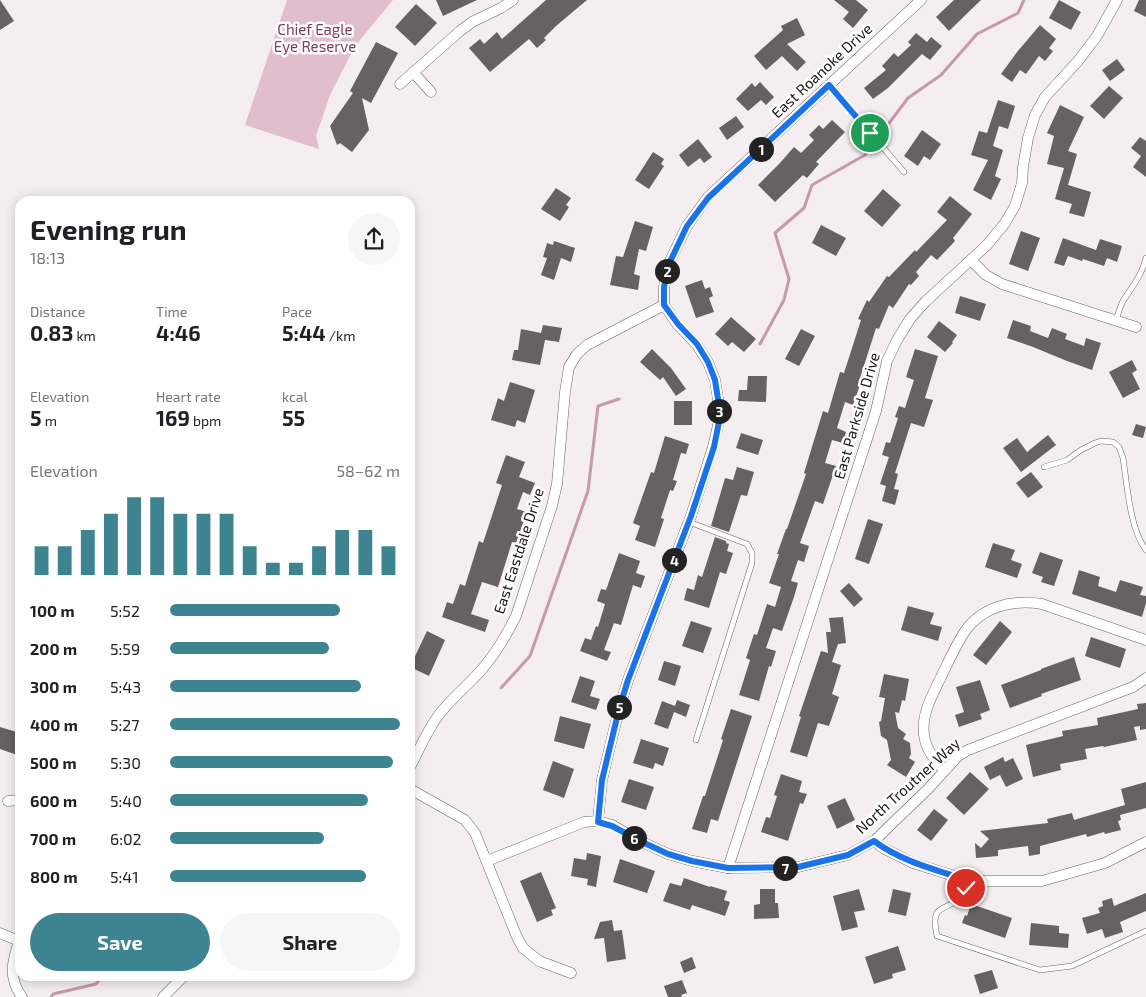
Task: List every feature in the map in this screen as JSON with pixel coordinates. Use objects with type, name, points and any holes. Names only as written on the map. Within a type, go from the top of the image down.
[{"type":"street","points":[[400,84],[460,30],[513,0]]},
{"type":"street","name":"East Roanoke Drive","points":[[664,305],[664,287],[668,266],[695,213],[708,198],[921,0]]},
{"type":"street","name":"East Parkside Drive","points":[[728,868],[876,411],[887,361],[910,319],[926,301],[986,245],[1005,223],[1015,206],[1022,184],[1028,138],[1035,115],[1045,97],[1078,61],[1097,36],[1117,0]]},
{"type":"street","points":[[413,72],[431,92]]},
{"type":"street","points":[[971,260],[986,275],[1002,284],[1136,327]]},
{"type":"street","points":[[487,861],[584,822],[598,822],[602,780],[619,709],[628,680],[688,522],[714,447],[719,422],[715,380],[708,362],[697,344],[678,324],[664,305]]},
{"type":"street","name":"East Eastdale Drive","points":[[415,757],[435,719],[445,706],[482,670],[494,654],[516,616],[552,506],[557,484],[569,367],[577,354],[587,345],[664,305]]},
{"type":"street","points":[[944,770],[927,749],[924,720],[930,701],[962,634],[972,622],[984,613],[998,606],[1014,602],[1042,604],[1146,640]]},
{"type":"street","name":"North Troutner Way","points":[[598,822],[612,826],[668,854],[728,868],[798,867],[848,855],[874,841],[958,756],[973,747],[1133,687],[1146,678]]},
{"type":"street","points":[[415,793],[465,820],[475,833],[517,937],[524,948],[539,961],[571,973]]},
{"type":"street","points":[[8,802],[15,801]]},
{"type":"street","points":[[874,841],[882,848],[913,862],[970,881],[1042,881],[1105,863],[1146,842]]},
{"type":"street","points":[[0,933],[15,938]]},
{"type":"street","points":[[15,954],[12,967],[13,978],[22,997]]},
{"type":"street","points":[[163,997],[179,981]]},
{"type":"lane","points":[[829,85],[904,172]]},
{"type":"lane","points":[[1116,321],[1124,301],[1142,271],[1146,258]]},
{"type":"lane","points":[[1044,467],[1067,460],[1080,450],[1095,443],[1101,441],[1113,442],[1119,447],[1123,458],[1134,525],[1146,550]]},
{"type":"lane","points":[[688,522],[747,544],[752,553],[752,563],[696,740]]},
{"type":"lane","points":[[970,881],[963,895],[955,902],[943,907],[936,914],[934,923],[937,936],[1040,970],[1072,966],[1146,931]]},
{"type":"green space","name":"Chief Eagle Eye Reserve","points":[[287,0],[393,0],[355,46],[330,95],[316,136],[319,149],[245,125]]},
{"type":"building","points":[[0,0],[14,21],[0,30]]},
{"type":"building","points":[[436,0],[477,0],[443,16]]},
{"type":"building","points":[[546,0],[587,0],[556,26],[544,38],[546,40],[537,48],[529,39],[490,72],[469,48],[480,39],[484,44],[497,32],[502,39]]},
{"type":"building","points":[[834,0],[856,0],[868,10],[853,28],[843,19],[849,12]]},
{"type":"building","points":[[954,0],[981,0],[949,31],[936,17]]},
{"type":"building","points":[[1059,0],[1081,12],[1071,30],[1049,18]]},
{"type":"building","points":[[1139,0],[1146,0],[1146,17],[1134,11]]},
{"type":"building","points":[[416,4],[437,23],[415,46],[395,27]]},
{"type":"building","points":[[797,18],[805,35],[787,44],[806,62],[797,71],[782,56],[766,70],[754,56],[783,30],[781,26]]},
{"type":"building","points":[[1040,25],[1056,39],[1049,48],[1053,51],[1045,61],[1039,56],[1026,74],[1020,70],[1012,82],[1001,74]]},
{"type":"building","points":[[916,33],[927,42],[931,37],[942,46],[930,60],[922,54],[888,88],[873,99],[864,88],[886,70],[882,66],[894,53],[898,57],[911,45],[908,42]]},
{"type":"building","points":[[376,42],[398,53],[371,103],[362,98],[369,130],[352,152],[340,143],[337,145],[330,126],[353,93],[350,91]]},
{"type":"building","points":[[1117,59],[1125,70],[1110,81],[1102,70]]},
{"type":"building","points":[[760,82],[774,97],[766,105],[761,100],[748,111],[736,99],[752,83],[755,87]]},
{"type":"building","points":[[1109,86],[1123,98],[1104,119],[1090,106]]},
{"type":"building","points":[[998,100],[1015,106],[1008,129],[999,126],[993,146],[1003,150],[995,176],[1001,179],[991,200],[973,190],[988,160],[971,155],[979,131],[987,133]]},
{"type":"building","points":[[1060,105],[1084,117],[1068,151],[1077,154],[1068,185],[1091,192],[1084,217],[1069,213],[1072,204],[1055,199],[1064,168],[1047,164],[1054,136],[1047,133]]},
{"type":"building","points":[[736,116],[744,127],[727,140],[719,128]]},
{"type":"building","points":[[832,120],[845,132],[816,162],[819,164],[807,178],[803,175],[775,202],[758,185],[794,147],[801,153],[814,140],[809,135],[819,125],[823,129]]},
{"type":"building","points":[[922,130],[941,144],[930,160],[924,156],[918,166],[904,156]]},
{"type":"building","points":[[1140,137],[1146,141],[1146,177],[1133,167],[1141,156],[1131,148]]},
{"type":"building","points":[[698,139],[712,157],[704,163],[700,158],[688,167],[679,155]]},
{"type":"building","points":[[653,152],[664,159],[661,164],[664,166],[649,189],[635,180]]},
{"type":"building","points":[[556,188],[571,198],[566,205],[569,207],[560,221],[541,209]]},
{"type":"building","points":[[883,189],[901,205],[882,227],[864,211]]},
{"type":"building","points":[[950,196],[972,214],[953,238],[955,241],[937,260],[931,255],[916,272],[919,276],[911,285],[909,284],[893,308],[889,305],[879,329],[876,328],[853,405],[845,402],[837,428],[846,432],[843,443],[832,440],[825,463],[836,466],[823,504],[815,501],[800,543],[809,546],[804,562],[798,560],[791,581],[798,583],[794,597],[782,631],[773,628],[766,648],[776,651],[771,667],[769,666],[759,701],[739,695],[750,660],[746,658],[754,634],[757,635],[767,604],[775,607],[781,587],[769,583],[779,554],[777,554],[806,474],[804,473],[823,411],[828,413],[840,372],[844,373],[861,320],[858,319],[867,300],[869,302],[887,276],[889,277],[915,250],[916,252],[947,220],[937,212]]},
{"type":"building","points":[[635,221],[653,227],[646,251],[639,249],[634,274],[640,276],[638,290],[610,285],[616,256],[623,257]]},
{"type":"building","points":[[821,225],[846,238],[836,256],[812,243]]},
{"type":"building","points":[[1021,231],[1040,238],[1028,271],[1009,264]]},
{"type":"building","points":[[1063,238],[1096,250],[1100,239],[1122,246],[1117,262],[1107,258],[1104,266],[1068,256],[1064,266],[1054,263]]},
{"type":"building","points":[[554,241],[575,248],[571,262],[561,258],[554,280],[541,275],[547,258],[543,257],[547,243],[553,245]]},
{"type":"building","points":[[702,280],[705,289],[710,287],[713,296],[709,298],[714,312],[696,318],[685,286]]},
{"type":"building","points":[[960,296],[986,304],[980,321],[955,313]]},
{"type":"building","points":[[731,317],[756,339],[744,352],[732,342],[728,346],[715,334]]},
{"type":"building","points":[[1013,320],[1031,326],[1030,331],[1048,338],[1052,328],[1067,334],[1065,339],[1084,346],[1086,338],[1101,343],[1092,370],[1007,338]]},
{"type":"building","points":[[939,321],[957,335],[945,352],[927,337]]},
{"type":"building","points":[[543,325],[562,328],[559,342],[545,340],[540,365],[512,360],[514,350],[518,350],[521,329],[541,333]]},
{"type":"building","points":[[801,329],[815,336],[799,366],[785,359]]},
{"type":"building","points":[[652,349],[671,368],[686,389],[676,396],[663,377],[660,380],[640,362]]},
{"type":"building","points":[[915,349],[938,356],[925,398],[933,400],[924,427],[911,423],[895,473],[898,474],[894,489],[899,490],[895,505],[882,501],[886,486],[880,484],[889,457],[882,455],[886,442],[890,443],[898,418],[895,417],[899,406],[905,408],[914,380],[906,377]]},
{"type":"building","points":[[1132,360],[1137,370],[1132,373],[1140,389],[1123,398],[1109,372]]},
{"type":"building","points":[[748,376],[767,376],[766,402],[738,401],[739,390],[747,390]]},
{"type":"building","points":[[510,382],[535,390],[525,423],[517,420],[515,427],[491,420],[498,398],[504,401]]},
{"type":"building","points":[[674,401],[692,401],[692,425],[674,425]]},
{"type":"building","points":[[1136,424],[1146,427],[1143,438],[1132,435]]},
{"type":"building","points":[[741,433],[763,440],[758,455],[736,448]]},
{"type":"building","points":[[1048,435],[1056,445],[1021,472],[1003,448],[1017,438],[1027,452]]},
{"type":"building","points":[[665,436],[689,444],[686,454],[681,453],[673,480],[677,481],[673,491],[670,490],[661,518],[664,519],[655,547],[635,540],[640,526],[633,523],[651,472],[654,473]]},
{"type":"building","points":[[506,455],[525,462],[519,477],[535,483],[530,495],[523,492],[517,509],[527,512],[516,543],[512,542],[498,587],[482,582],[471,614],[489,620],[485,632],[442,617],[447,602],[453,604],[460,584],[465,586],[479,541],[483,543],[502,485],[496,483]]},
{"type":"building","points":[[737,467],[754,472],[747,496],[741,495],[729,532],[711,526],[725,478],[733,480]]},
{"type":"building","points":[[1031,472],[1043,487],[1028,498],[1016,483]]},
{"type":"building","points":[[868,519],[883,524],[869,564],[855,559]]},
{"type":"building","points":[[715,537],[726,541],[729,544],[727,551],[733,553],[726,574],[720,572],[709,608],[684,600],[687,588],[694,590],[698,575],[702,577]]},
{"type":"building","points":[[993,543],[1015,550],[1011,560],[1022,564],[1017,578],[985,567]]},
{"type":"building","points":[[1040,552],[1063,560],[1054,586],[1041,582],[1043,577],[1032,573]]},
{"type":"building","points":[[619,553],[640,561],[636,573],[645,576],[641,588],[633,585],[621,625],[614,623],[604,650],[611,652],[607,661],[580,651],[585,638],[591,640],[596,626],[598,627],[605,604],[597,601],[601,589],[606,590]]},
{"type":"building","points":[[1079,570],[1100,577],[1098,586],[1116,592],[1120,580],[1143,587],[1140,595],[1146,596],[1146,603],[1142,617],[1072,594]]},
{"type":"building","points":[[849,583],[863,599],[854,607],[840,591]]},
{"type":"building","points":[[908,606],[934,613],[930,624],[942,627],[938,641],[901,630]]},
{"type":"building","points":[[843,617],[846,643],[838,644],[832,662],[841,665],[832,694],[839,697],[829,726],[818,723],[807,757],[790,752],[801,717],[799,716],[821,651],[828,653],[826,632],[831,632],[829,618]]},
{"type":"building","points":[[691,621],[712,628],[703,653],[682,646]]},
{"type":"building","points":[[1000,621],[1012,632],[986,665],[973,655]]},
{"type":"building","points":[[427,631],[445,640],[429,676],[415,669],[415,656]]},
{"type":"building","points":[[1091,637],[1126,649],[1120,668],[1085,656]]},
{"type":"building","points":[[1074,657],[1081,680],[1041,694],[1042,696],[1010,708],[1001,685]]},
{"type":"building","points":[[664,661],[681,666],[675,686],[658,680]]},
{"type":"building","points":[[884,674],[909,679],[905,701],[902,700],[899,713],[895,712],[898,728],[906,734],[903,739],[910,743],[911,754],[909,758],[915,762],[906,777],[887,765],[891,760],[887,740],[881,736],[879,722],[881,721],[885,698],[879,697]]},
{"type":"building","points":[[580,676],[595,681],[590,696],[600,699],[596,710],[571,702]]},
{"type":"building","points":[[980,680],[990,710],[980,714],[982,719],[959,727],[955,715],[964,712],[956,687]]},
{"type":"building","points":[[677,700],[690,705],[686,717],[674,712],[668,729],[654,724],[662,701],[675,706]]},
{"type":"building","points":[[1146,703],[1146,729],[1140,730],[1140,726],[1134,727],[1137,740],[1085,749],[1087,759],[1060,764],[1061,770],[1033,777],[1026,745],[1063,736],[1062,731],[1098,725],[1097,718],[1138,709],[1137,704]]},
{"type":"building","points":[[731,709],[752,716],[718,821],[711,819],[707,833],[692,829],[703,796],[705,796]]},
{"type":"building","points":[[560,716],[591,724],[584,749],[554,741]]},
{"type":"building","points":[[0,727],[15,732],[15,754],[0,749]]},
{"type":"building","points":[[641,739],[669,748],[663,766],[655,763],[653,769],[633,763]]},
{"type":"building","points":[[1003,757],[1005,762],[1013,758],[1023,779],[1006,787],[1000,775],[990,780],[984,767]]},
{"type":"building","points":[[553,761],[574,769],[564,798],[543,790]]},
{"type":"building","points":[[970,772],[989,789],[964,815],[946,798]]},
{"type":"building","points":[[781,774],[802,781],[799,792],[807,794],[803,804],[800,803],[788,841],[761,832],[766,817],[770,818],[777,796],[774,795]]},
{"type":"building","points":[[629,779],[654,787],[646,810],[621,802]]},
{"type":"building","points":[[1146,782],[1146,808],[1120,815],[1121,820],[1118,821],[1121,830],[1087,837],[1086,834],[1040,846],[1040,854],[1029,856],[1028,846],[998,850],[998,856],[976,858],[975,843],[981,848],[989,839],[980,831],[1048,823],[1047,819],[1072,813],[1074,820],[1125,805],[1121,789]]},
{"type":"building","points":[[845,798],[855,820],[837,829],[827,806]]},
{"type":"building","points":[[934,809],[948,820],[931,841],[917,830]]},
{"type":"building","points":[[587,853],[601,856],[596,887],[587,885],[588,879],[571,876],[574,858],[586,860]]},
{"type":"building","points":[[620,859],[655,871],[647,893],[613,882]]},
{"type":"building","points":[[541,872],[556,908],[551,910],[553,915],[537,922],[520,881]]},
{"type":"building","points":[[684,878],[727,891],[724,900],[730,902],[725,916],[692,905],[690,910],[663,901],[670,883],[681,886]]},
{"type":"building","points":[[760,889],[775,889],[775,903],[778,903],[779,918],[754,919],[754,905],[760,904]]},
{"type":"building","points":[[859,889],[865,910],[854,912],[858,927],[842,931],[833,896]]},
{"type":"building","points":[[893,889],[911,893],[906,916],[888,912]]},
{"type":"building","points":[[1146,893],[1146,911],[1120,922],[1123,932],[1105,938],[1102,929],[1087,934],[1082,918],[1100,913],[1098,908],[1103,906],[1102,901],[1112,898],[1114,906]]},
{"type":"building","points":[[971,904],[1012,918],[1005,938],[962,923],[965,915],[967,916]]},
{"type":"building","points":[[612,920],[614,931],[622,930],[626,959],[607,962],[604,938],[594,939],[600,922]]},
{"type":"building","points":[[1031,923],[1059,926],[1059,933],[1069,934],[1068,948],[1029,945]]},
{"type":"building","points":[[898,946],[906,970],[892,974],[893,978],[874,984],[865,957]]},
{"type":"building","points":[[692,957],[696,968],[684,973],[680,962]]},
{"type":"building","points":[[992,970],[998,988],[980,994],[974,975]]},
{"type":"building","points":[[682,980],[687,993],[681,995],[682,997],[668,997],[664,986]]},
{"type":"waterway","points":[[760,344],[784,300],[789,279],[775,233],[804,208],[812,185],[865,155],[908,98],[941,75],[977,34],[1018,13],[1024,0]]},
{"type":"waterway","points":[[501,688],[530,656],[588,491],[598,406],[619,399]]},
{"type":"waterway","points":[[51,997],[53,994],[96,984],[98,981]]},
{"type":"route","points":[[870,133],[829,85],[708,198],[687,226],[668,266],[664,287],[664,305],[678,324],[697,344],[708,362],[715,380],[719,422],[714,447],[691,516],[628,680],[619,709],[602,780],[598,822],[612,826],[668,854],[728,868],[798,867],[848,855],[874,841],[882,848],[900,857],[970,881],[966,888]]}]
